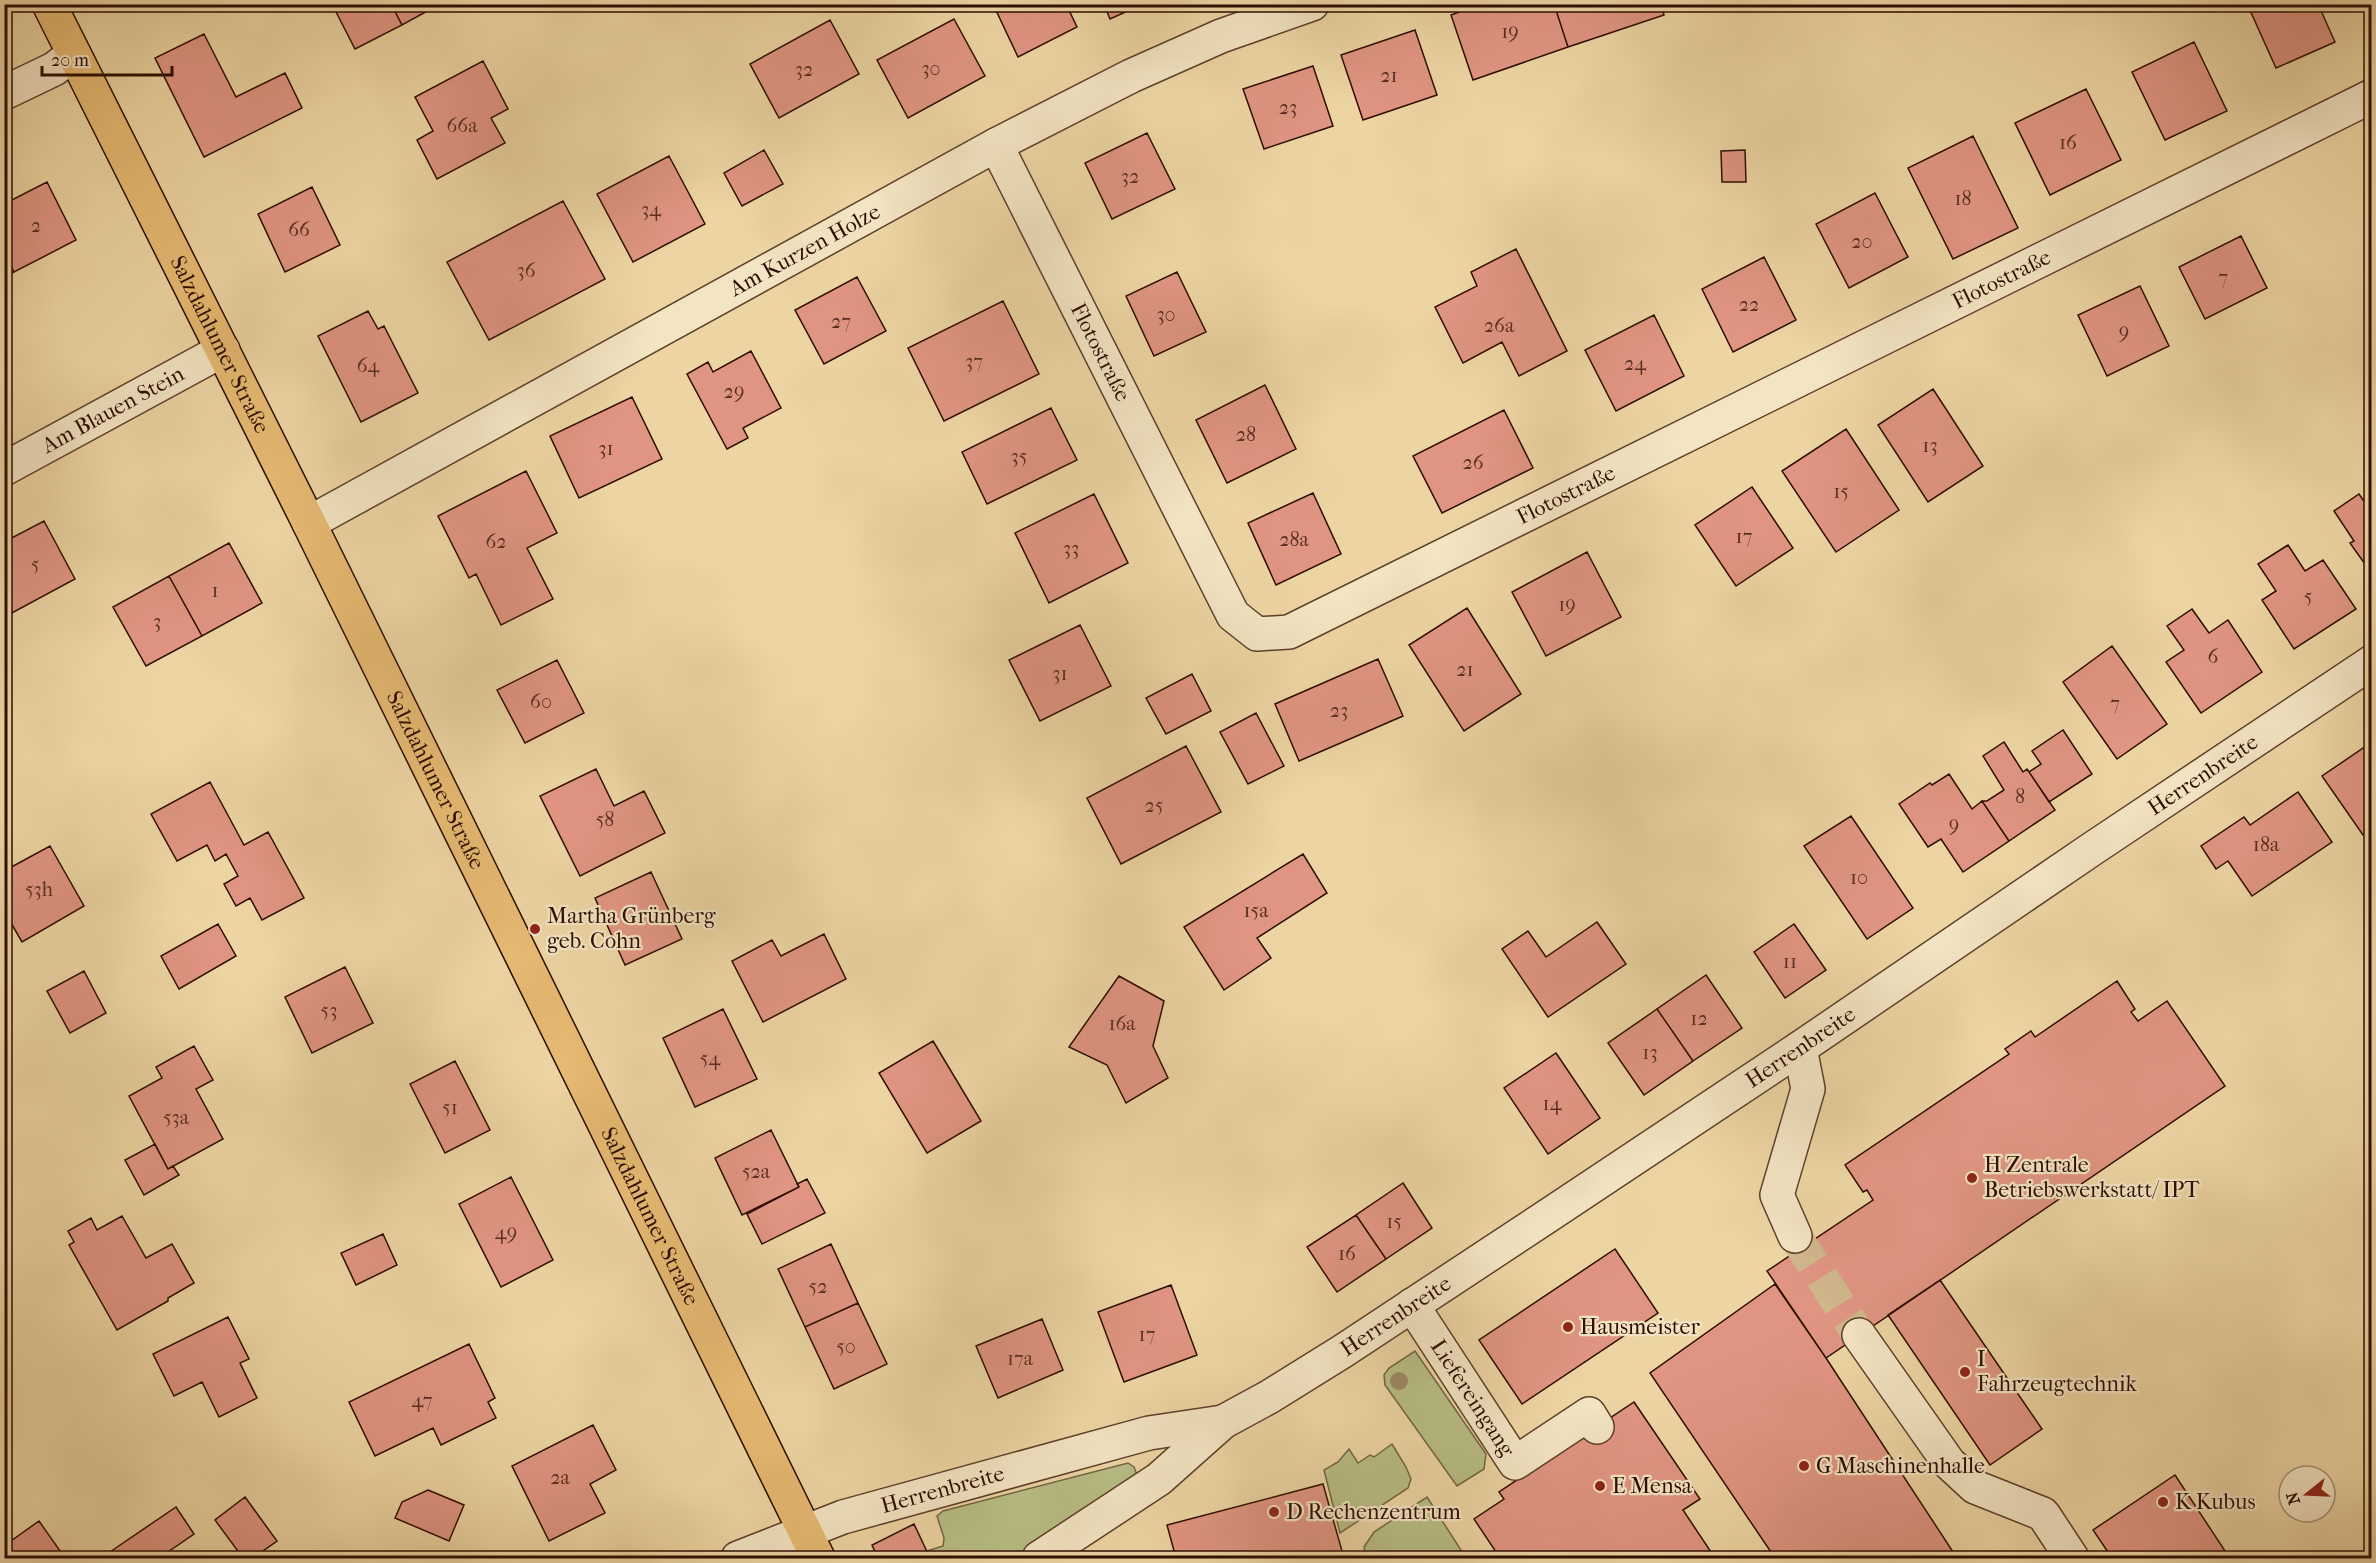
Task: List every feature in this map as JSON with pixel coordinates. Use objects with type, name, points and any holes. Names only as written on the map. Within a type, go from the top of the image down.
[{"type":"main road","name":"Salzdahlumer Straße","points":[[49,4],[224,350],[812,1545]]},
{"type":"street","name":"Am Kurzen Holze","points":[[309,523],[996,145],[1131,76],[1221,36],[1312,4]]},
{"type":"street","points":[[4,93],[54,69],[74,54]]},
{"type":"street","name":"Flotostraße","points":[[996,145],[1233,615],[1257,634],[1289,632],[2372,96]]},
{"type":"street","name":"Am Blauen Stein","points":[[4,469],[224,350]]},
{"type":"street","name":"Herrenbreite","points":[[1039,1558],[1159,1479],[1223,1422],[1269,1397],[1412,1305],[1800,1048],[2372,662]]},
{"type":"street","points":[[1795,1236],[1777,1195],[1808,1089],[1800,1048]]},
{"type":"street","name":"Liefereingang","points":[[1412,1305],[1515,1463],[1589,1414],[1597,1427]]},
{"type":"street","points":[[1859,1335],[1950,1463],[1975,1487],[2043,1514],[2072,1558]]},
{"type":"street","name":"Herrenbreite","points":[[738,1558],[812,1545],[843,1517],[1149,1433],[1223,1422]]},
{"type":"green space","points":[[1415,1351],[1486,1454],[1484,1469],[1457,1486],[1385,1385],[1384,1375],[1389,1368]]},
{"type":"green space","points":[[1392,1444],[1411,1479],[1408,1488],[1340,1533],[1324,1470],[1338,1462],[1349,1449],[1358,1463],[1370,1455],[1374,1457]]},
{"type":"green space","points":[[1128,1463],[1134,1467],[1137,1475],[1026,1558],[930,1558],[927,1551],[943,1546],[944,1538],[937,1516],[943,1511]]},
{"type":"green space","points":[[1427,1497],[1466,1558],[1366,1558],[1364,1547],[1374,1532]]},
{"type":"building","points":[[332,4],[391,4],[402,25],[355,49]]},
{"type":"building","points":[[391,4],[440,4],[402,25]]},
{"type":"building","points":[[993,4],[1066,4],[1077,27],[1018,57]]},
{"type":"building","points":[[1104,4],[1143,4],[1110,19]]},
{"type":"building","points":[[1481,4],[1554,4],[1568,47],[1473,80],[1451,15]]},
{"type":"building","points":[[1554,4],[1661,4],[1664,15],[1568,47]]},
{"type":"building","points":[[2257,4],[2318,4],[2335,42],[2276,68],[2249,8]]},
{"type":"building","points":[[954,19],[985,76],[908,118],[877,60]]},
{"type":"building","points":[[830,20],[859,74],[779,118],[750,64]]},
{"type":"building","points":[[1415,30],[1437,95],[1363,120],[1341,55]]},
{"type":"building","points":[[204,34],[236,97],[285,73],[302,108],[204,157],[155,58]]},
{"type":"building","points":[[2194,42],[2227,111],[2165,140],[2132,72]]},
{"type":"building","points":[[483,61],[508,109],[491,118],[505,143],[437,179],[417,140],[433,131],[415,97]]},
{"type":"building","points":[[1313,66],[1333,126],[1264,149],[1243,89]]},
{"type":"building","points":[[2086,89],[2121,160],[2050,195],[2015,123]]},
{"type":"building","points":[[1147,133],[1175,189],[1112,219],[1085,163]]},
{"type":"building","points":[[1973,136],[2018,228],[1953,259],[1908,168]]},
{"type":"building","points":[[764,150],[783,184],[742,206],[724,173]]},
{"type":"building","points":[[1745,150],[1746,182],[1722,182],[1721,151]]},
{"type":"building","points":[[669,156],[705,224],[633,262],[597,194]]},
{"type":"building","points":[[47,182],[76,240],[14,272],[4,252],[4,204]]},
{"type":"building","points":[[312,187],[340,245],[285,272],[258,214]]},
{"type":"building","points":[[1875,193],[1908,257],[1849,288],[1816,224]]},
{"type":"building","points":[[563,201],[605,279],[489,340],[447,262]]},
{"type":"building","points":[[2241,236],[2267,288],[2205,319],[2179,267]]},
{"type":"building","points":[[1516,249],[1567,351],[1519,376],[1502,342],[1463,363],[1435,307],[1477,286],[1471,272]]},
{"type":"building","points":[[4,252],[14,272],[4,277]]},
{"type":"building","points":[[1764,257],[1796,320],[1733,352],[1702,289]]},
{"type":"building","points":[[1177,272],[1206,332],[1154,356],[1126,296]]},
{"type":"building","points":[[857,277],[886,331],[824,364],[795,310]]},
{"type":"building","points":[[2140,286],[2169,346],[2107,376],[2078,315]]},
{"type":"building","points":[[1003,301],[1039,374],[944,421],[908,348]]},
{"type":"building","points":[[368,311],[378,329],[384,326],[418,393],[361,422],[318,336]]},
{"type":"building","points":[[1654,315],[1684,376],[1616,411],[1585,350]]},
{"type":"building","points":[[751,351],[781,408],[743,428],[748,438],[727,449],[687,374],[708,362],[713,372]]},
{"type":"building","points":[[1265,385],[1296,449],[1227,483],[1196,420]]},
{"type":"building","points":[[1933,389],[1983,466],[1928,502],[1878,425]]},
{"type":"building","points":[[632,397],[662,459],[579,498],[550,436]]},
{"type":"building","points":[[1051,408],[1077,460],[987,504],[962,452]]},
{"type":"building","points":[[1504,410],[1533,468],[1442,513],[1413,456]]},
{"type":"building","points":[[1846,429],[1899,510],[1836,552],[1782,471]]},
{"type":"building","points":[[526,471],[557,533],[527,548],[553,599],[501,625],[476,574],[469,578],[438,516]]},
{"type":"building","points":[[1752,487],[1793,548],[1736,586],[1695,525]]},
{"type":"building","points":[[1313,493],[1341,554],[1276,585],[1248,523]]},
{"type":"building","points":[[1094,494],[1128,563],[1049,603],[1015,533]]},
{"type":"building","points":[[2359,494],[2372,513],[2372,574],[2350,543],[2354,541],[2334,511]]},
{"type":"building","points":[[44,521],[75,579],[10,614],[4,604],[4,542]]},
{"type":"building","points":[[229,543],[262,603],[202,636],[169,576]]},
{"type":"building","points":[[2288,545],[2305,571],[2323,560],[2356,609],[2294,649],[2262,600],[2276,591],[2258,564]]},
{"type":"building","points":[[1587,552],[1621,617],[1546,656],[1512,592]]},
{"type":"building","points":[[169,576],[202,636],[146,666],[113,607]]},
{"type":"building","points":[[1467,608],[1521,694],[1464,731],[1409,645]]},
{"type":"building","points":[[2192,609],[2209,633],[2228,620],[2262,672],[2201,713],[2166,662],[2184,650],[2167,626]]},
{"type":"building","points":[[1080,625],[1111,686],[1040,721],[1009,660]]},
{"type":"building","points":[[2112,646],[2167,724],[2117,759],[2063,682]]},
{"type":"building","points":[[1378,659],[1403,716],[1299,761],[1275,704]]},
{"type":"building","points":[[557,660],[584,713],[525,743],[497,690]]},
{"type":"building","points":[[1192,674],[1211,711],[1166,734],[1146,698]]},
{"type":"building","points":[[1256,713],[1284,766],[1248,784],[1220,732]]},
{"type":"building","points":[[2063,730],[2092,774],[2049,802],[2029,772],[2041,764],[2032,751]]},
{"type":"building","points":[[2004,742],[2023,772],[2027,769],[2055,810],[2009,841],[1982,801],[1987,801],[2004,790],[1983,756]]},
{"type":"building","points":[[2372,742],[2372,830],[2363,835],[2322,776]]},
{"type":"building","points":[[1186,746],[1221,812],[1121,864],[1087,798]]},
{"type":"building","points":[[596,769],[614,806],[644,791],[665,833],[580,876],[540,796]]},
{"type":"building","points":[[1949,774],[1972,809],[1982,801],[2009,841],[1963,872],[1941,839],[1928,847],[1899,804],[1930,783],[1932,785]]},
{"type":"building","points":[[210,782],[244,845],[268,832],[304,898],[262,920],[250,898],[236,906],[224,884],[238,876],[226,854],[215,861],[207,845],[177,861],[151,814]]},
{"type":"building","points":[[2298,792],[2332,842],[2252,896],[2228,861],[2216,869],[2201,846],[2244,817],[2250,825]]},
{"type":"building","points":[[1851,816],[1913,908],[1867,939],[1804,846]]},
{"type":"building","points":[[50,846],[84,906],[22,942],[4,911],[4,871]]},
{"type":"building","points":[[1303,854],[1327,893],[1257,938],[1271,958],[1224,990],[1184,927]]},
{"type":"building","points":[[651,872],[682,939],[625,965],[595,898]]},
{"type":"building","points":[[1597,922],[1626,964],[1548,1017],[1502,949],[1528,931],[1546,957]]},
{"type":"building","points":[[218,924],[236,956],[179,989],[161,956]]},
{"type":"building","points":[[1794,924],[1826,970],[1785,998],[1754,952]]},
{"type":"building","points":[[824,934],[846,979],[763,1022],[732,961],[772,940],[781,956]]},
{"type":"building","points":[[345,967],[373,1023],[312,1053],[285,997]]},
{"type":"building","points":[[84,971],[106,1013],[70,1033],[47,991]]},
{"type":"building","points":[[1706,975],[1742,1028],[1693,1061],[1657,1009]]},
{"type":"building","points":[[1119,976],[1164,1001],[1153,1046],[1168,1078],[1126,1103],[1107,1065],[1069,1047]]},
{"type":"building","name":"H Zentrale Betriebswerkstatt/ IPT","points":[[2117,981],[2135,1009],[2131,1012],[2138,1021],[2167,1001],[2225,1086],[1826,1358],[1767,1271],[1873,1200],[1867,1190],[1863,1192],[1845,1165],[2009,1054],[2005,1049],[2031,1031],[2035,1037]]},
{"type":"building","points":[[723,1009],[757,1079],[695,1107],[663,1038]]},
{"type":"building","points":[[1657,1009],[1693,1061],[1644,1095],[1608,1043]]},
{"type":"building","points":[[933,1041],[981,1121],[927,1153],[879,1073]]},
{"type":"building","points":[[194,1046],[213,1080],[196,1089],[223,1139],[168,1169],[129,1096],[162,1078],[156,1067]]},
{"type":"building","points":[[1556,1053],[1600,1118],[1548,1154],[1504,1088]]},
{"type":"building","points":[[455,1061],[490,1130],[445,1153],[410,1084]]},
{"type":"building","points":[[771,1130],[799,1187],[742,1215],[715,1158]]},
{"type":"building","points":[[155,1144],[168,1169],[173,1166],[179,1175],[144,1195],[125,1160]]},
{"type":"building","points":[[511,1177],[553,1260],[501,1287],[459,1204]]},
{"type":"building","points":[[807,1179],[825,1213],[762,1244],[747,1214],[799,1187],[797,1184]]},
{"type":"building","points":[[1403,1183],[1432,1228],[1386,1259],[1356,1215]]},
{"type":"building","points":[[1356,1215],[1386,1259],[1337,1292],[1307,1247]]},
{"type":"building","points":[[122,1216],[146,1258],[172,1244],[194,1283],[168,1298],[168,1301],[117,1330],[69,1245],[74,1242],[68,1231],[91,1218],[97,1230]]},
{"type":"building","points":[[383,1234],[397,1265],[356,1285],[341,1253]]},
{"type":"building","points":[[831,1244],[858,1303],[805,1327],[778,1269]]},
{"type":"building","name":"Hausmeister","points":[[1615,1249],[1658,1313],[1522,1404],[1479,1340]]},
{"type":"building","name":"I Fahrzeugtechnik","points":[[1940,1280],[2042,1429],[1990,1465],[1888,1315]]},
{"type":"building","name":"G Maschinenhalle","points":[[1775,1284],[1957,1558],[1775,1558],[1650,1373]]},
{"type":"building","points":[[1171,1285],[1197,1355],[1124,1382],[1098,1312]]},
{"type":"building","points":[[858,1303],[887,1364],[834,1389],[805,1327]]},
{"type":"building","points":[[228,1317],[249,1359],[240,1363],[257,1398],[219,1417],[202,1382],[174,1396],[153,1354]]},
{"type":"building","points":[[1042,1319],[1063,1370],[998,1398],[976,1346]]},
{"type":"building","points":[[469,1344],[495,1398],[488,1402],[496,1418],[441,1445],[433,1428],[375,1456],[349,1402]]},
{"type":"building","name":"E Mensa","points":[[1634,1402],[1700,1499],[1683,1510],[1715,1558],[1500,1558],[1474,1519],[1504,1499],[1499,1492]]},
{"type":"building","points":[[593,1425],[616,1470],[590,1484],[605,1513],[549,1541],[512,1466]]},
{"type":"building","name":"K Kubus","points":[[2175,1475],[2229,1557],[2112,1558],[2093,1530]]},
{"type":"building","name":"D Rechenzentrum","points":[[1323,1484],[1344,1558],[1176,1558],[1167,1525]]},
{"type":"building","points":[[428,1490],[464,1505],[449,1541],[395,1518],[402,1502]]},
{"type":"building","points":[[245,1497],[277,1541],[253,1558],[243,1558],[215,1520]]},
{"type":"building","points":[[176,1507],[194,1534],[159,1558],[106,1558],[104,1556]]},
{"type":"building","points":[[39,1521],[65,1558],[4,1558],[4,1546]]},
{"type":"building","points":[[914,1524],[930,1558],[878,1558],[872,1545]]},
{"type":"tunnel","points":[[1795,1236],[1859,1335]]},
{"type":"place","name":"Martha Grünberg geb. Cohn","points":[[535,929]]},
{"type":"place","name":"H Zentrale Betriebswerkstatt/ IPT","points":[[1972,1178]]},
{"type":"place","name":"Hausmeister","points":[[1568,1327]]},
{"type":"place","name":"I Fahrzeugtechnik","points":[[1965,1372]]},
{"type":"place","name":"G Maschinenhalle","points":[[1804,1466]]},
{"type":"place","name":"E Mensa","points":[[1600,1486]]},
{"type":"place","name":"K Kubus","points":[[2163,1502]]},
{"type":"place","name":"D Rechenzentrum","points":[[1274,1512]]}]
